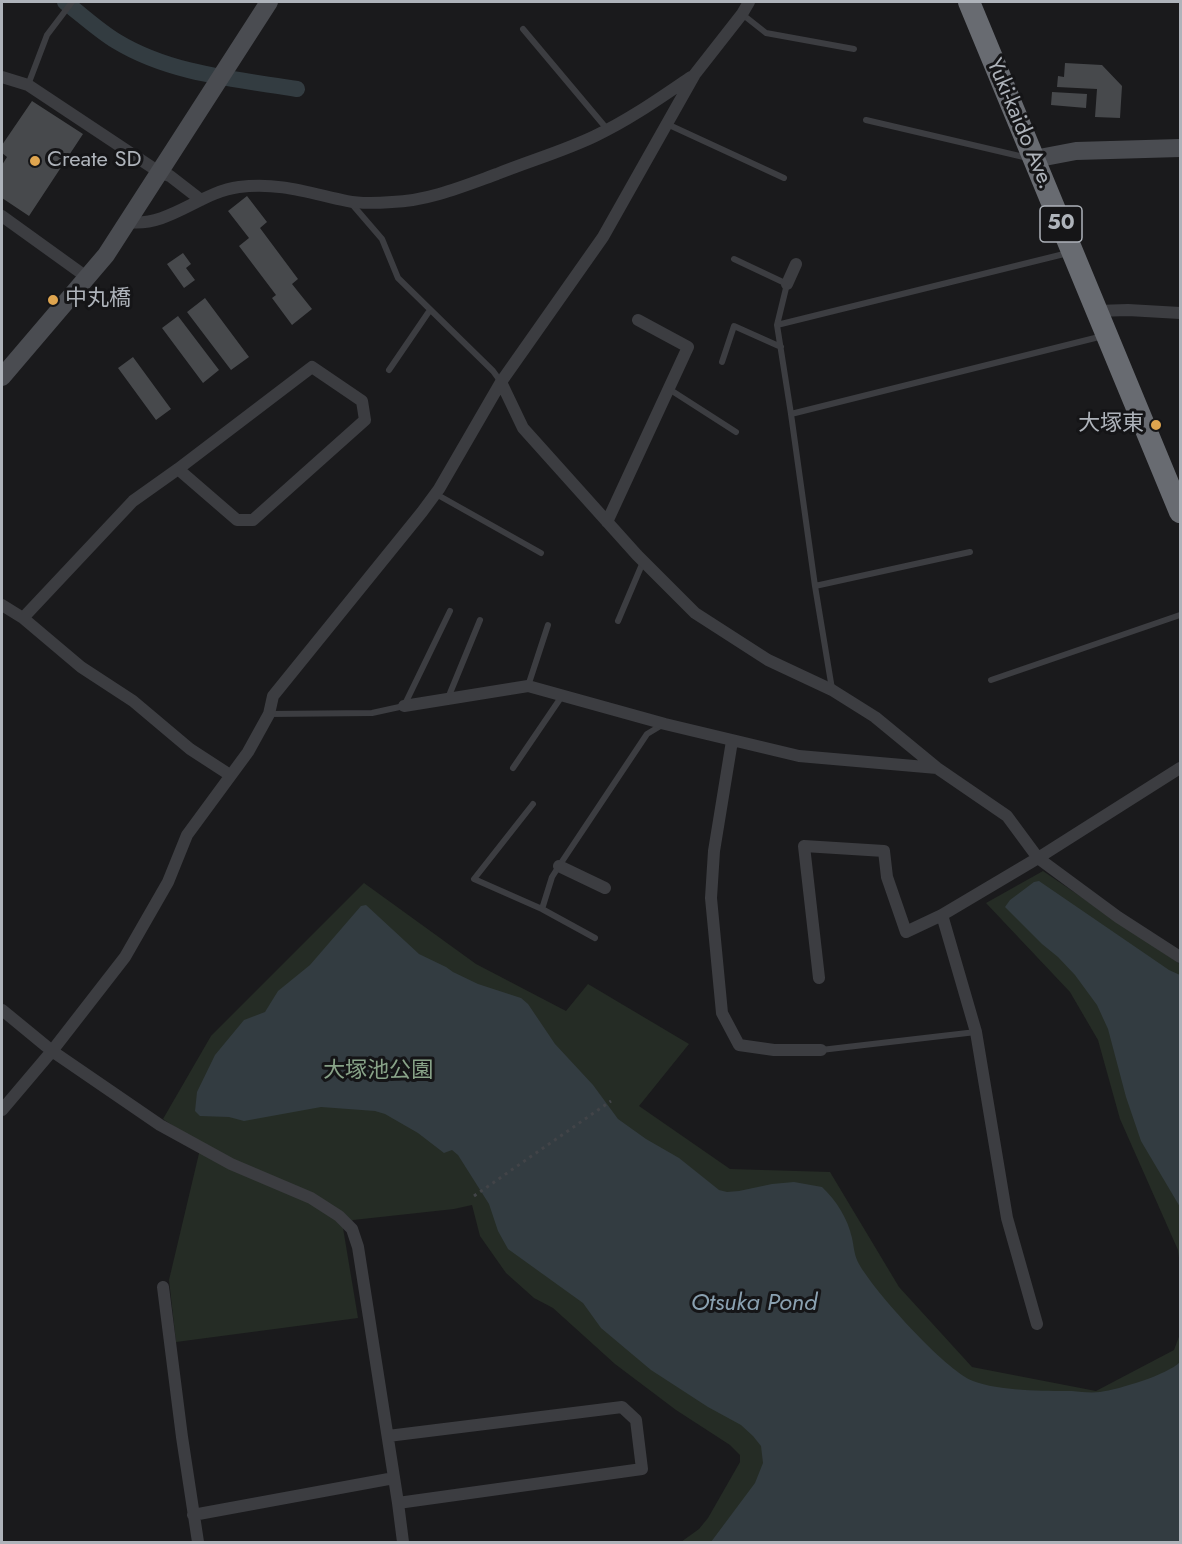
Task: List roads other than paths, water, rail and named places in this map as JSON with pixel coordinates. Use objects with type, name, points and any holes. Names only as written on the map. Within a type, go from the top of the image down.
[{"type":"highway","name":"Yuki-kaido Ave.","points":[[969,2],[1180,512]]},
{"type":"street","points":[[2,377],[88,278],[129,222],[227,63],[269,2]]},
{"type":"street","points":[[2,1110],[52,1051],[125,957],[168,882],[187,835],[248,752],[269,714],[273,696],[436,494],[501,382],[603,237],[695,74],[749,2]]},
{"type":"street","points":[[129,222],[154,221],[225,189],[261,185],[294,188],[350,202],[394,202],[426,197],[592,138],[695,74]]},
{"type":"street","points":[[3,80],[28,85],[159,172],[170,176],[201,200]]},
{"type":"street","points":[[1034,159],[1076,151],[1180,148]]},
{"type":"street","points":[[2,216],[88,278]]},
{"type":"street","points":[[787,284],[796,264]]},
{"type":"street","points":[[1096,311],[1128,310],[1180,314]]},
{"type":"street","points":[[607,522],[688,347],[638,320]]},
{"type":"street","points":[[23,618],[133,501],[312,367],[362,401],[365,420],[253,520],[237,520],[178,469]]},
{"type":"street","points":[[501,382],[523,428],[643,562],[694,614],[768,660],[832,690],[875,717],[937,768],[1007,816],[1038,858],[1118,916],[1180,957]]},
{"type":"street","points":[[2,605],[23,618],[81,667],[133,701],[189,749],[231,775]]},
{"type":"street","points":[[404,706],[528,686],[732,741],[799,756],[937,768]]},
{"type":"street","points":[[732,741],[714,851],[711,898],[722,1013],[739,1045],[774,1050],[821,1050]]},
{"type":"street","points":[[819,978],[804,846],[884,851],[887,877],[906,932],[942,915],[1038,858],[1180,768]]},
{"type":"street","points":[[559,866],[605,888]]},
{"type":"street","points":[[942,915],[976,1032],[1007,1218],[1037,1324]]},
{"type":"street","points":[[2,1010],[52,1051],[160,1125],[231,1164],[311,1198],[339,1216],[352,1229],[358,1247],[403,1542]]},
{"type":"street","points":[[163,1287],[198,1542]]},
{"type":"street","points":[[387,1436],[621,1407],[636,1420],[642,1469],[398,1503]]},
{"type":"street","points":[[193,1515],[393,1478]]},
{"type":"lane","points":[[28,85],[47,34],[72,2]]},
{"type":"lane","points":[[742,14],[766,33],[854,49]]},
{"type":"lane","points":[[523,29],[608,130]]},
{"type":"lane","points":[[866,120],[1034,159]]},
{"type":"lane","points":[[667,124],[784,178]]},
{"type":"lane","points":[[350,202],[382,239],[398,278],[494,371],[501,382]]},
{"type":"lane","points":[[777,325],[1072,252]]},
{"type":"lane","points":[[734,259],[787,284],[777,325],[814,586],[832,690]]},
{"type":"lane","points":[[389,370],[430,309]]},
{"type":"lane","points":[[722,362],[734,326],[781,347]]},
{"type":"lane","points":[[791,414],[1106,335]]},
{"type":"lane","points":[[668,389],[736,432]]},
{"type":"lane","points":[[436,494],[541,553]]},
{"type":"lane","points":[[814,586],[970,552]]},
{"type":"lane","points":[[618,621],[643,562]]},
{"type":"lane","points":[[269,714],[372,713],[404,706],[450,611]]},
{"type":"lane","points":[[991,680],[1180,615]]},
{"type":"lane","points":[[447,698],[480,620]]},
{"type":"lane","points":[[528,686],[548,625]]},
{"type":"lane","points":[[513,768],[562,695]]},
{"type":"lane","points":[[542,909],[552,877],[559,866],[647,734],[665,723]]},
{"type":"lane","points":[[533,804],[474,879],[542,909],[596,938]]},
{"type":"lane","points":[[821,1050],[976,1032]]},
{"type":"water","points":[[1039,881],[1169,970],[1180,975],[1180,1207],[1141,1141],[1126,1097],[1108,1029],[1097,1005],[1075,975],[1005,907],[1010,900],[1034,882]]},
{"type":"water","name":"Otsuka Pond","points":[[366,905],[419,954],[478,984],[521,998],[528,1004],[555,1044],[593,1085],[618,1119],[679,1158],[719,1190],[739,1191],[794,1182],[822,1187],[837,1204],[850,1231],[857,1261],[879,1292],[945,1362],[973,1381],[1022,1390],[1100,1392],[1131,1385],[1165,1372],[1180,1362],[1180,1542],[711,1542],[755,1483],[763,1463],[761,1446],[741,1425],[708,1407],[651,1370],[601,1328],[583,1303],[508,1249],[498,1231],[489,1204],[458,1155],[452,1150],[444,1153],[418,1133],[385,1114],[375,1111],[321,1107],[244,1121],[229,1117],[200,1116],[195,1111],[197,1092],[215,1055],[244,1020],[265,1012],[278,991],[310,965],[361,906]]},
{"type":"waterway","points":[[65,2],[116,41],[158,61],[204,74],[297,89]]},
{"type":"place","name":"Create SD","points":[[35,161]]},
{"type":"place","name":"中丸橋","points":[[53,300]]},
{"type":"place","name":"大塚東","points":[[1156,425]]},
{"type":"park label","name":"大塚池公園","points":[[378,1072]]}]
